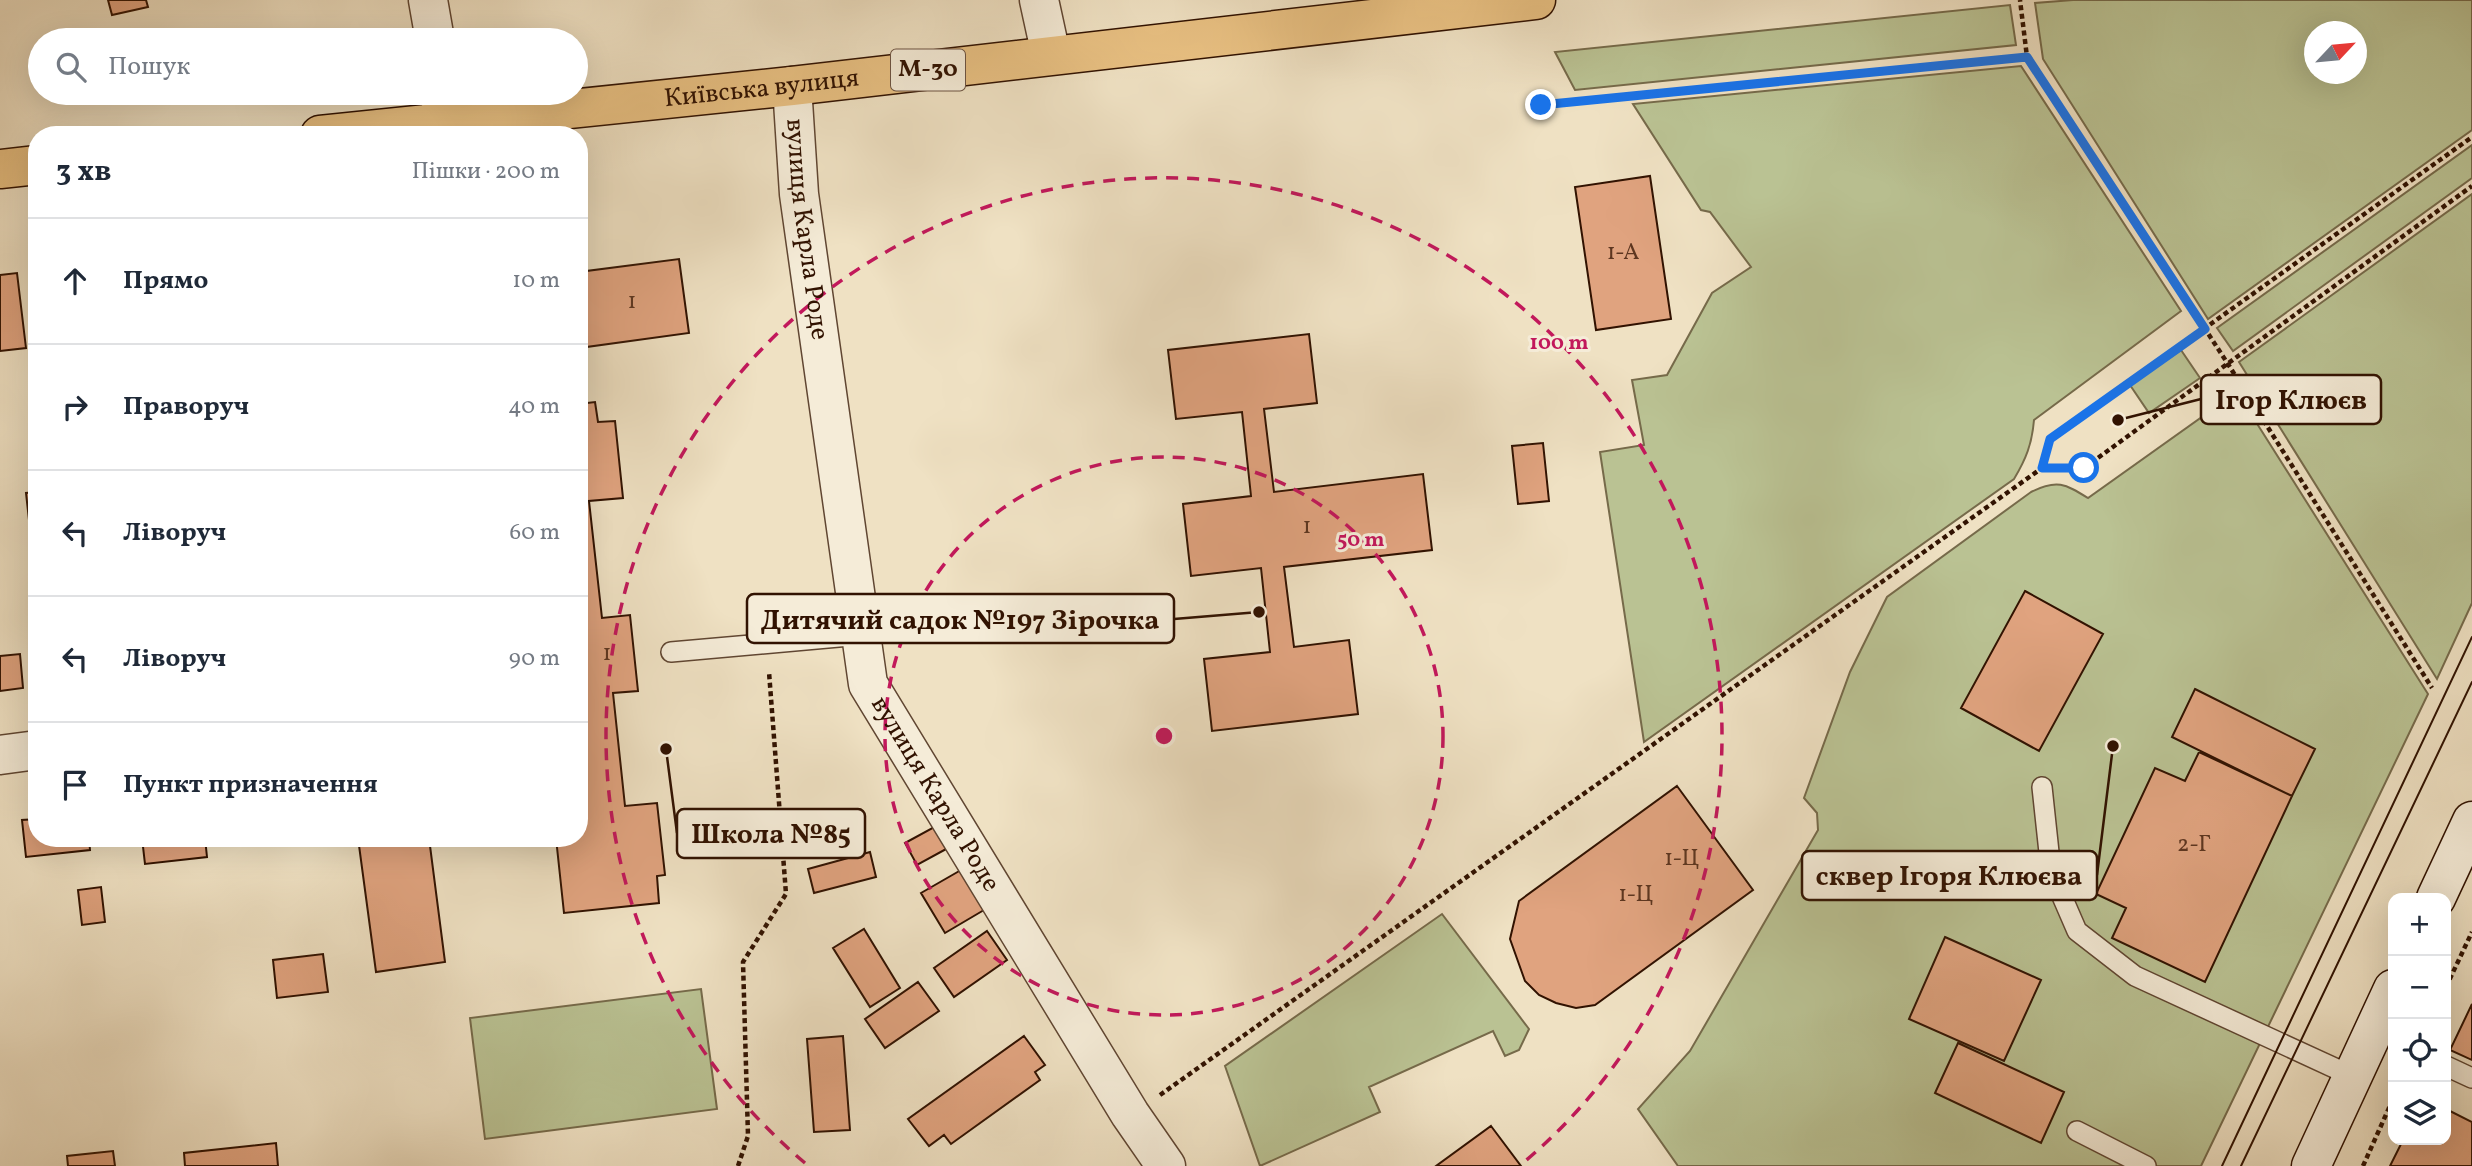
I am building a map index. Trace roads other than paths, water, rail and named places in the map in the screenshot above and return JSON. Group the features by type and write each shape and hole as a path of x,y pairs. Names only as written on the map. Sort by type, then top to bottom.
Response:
{"highway":[{"name":"Київська вулиця","path":"588,98 792,86 1536,0"},
{"name":"Київська вулиця","path":"359,126 442,107 475,105"},
{"path":"0,169 28,166"}],"street":[{"path":"429,0 433,28"},
{"path":"1039,0 1051,55"},
{"name":"вулиця Карла Роде","path":"792,86 799,194 868,684 1130,1114 1166,1166"},
{"path":"0,755 28,751"},
{"path":"2438,893 2472,821"},
{"path":"2311,1166 2352,1076 2383,1037 2388,1013"}],"lane":[{"path":"671,652 861,635"},
{"path":"2042,788 2052,870 2077,931 2135,976 2352,1076"},
{"path":"2451,1068 2472,1078"},
{"path":"2077,1131 2146,1166"}],"tram line":[{"path":"2222,1166 2472,637"},
{"path":"2241,1166 2472,682"}],"place":[{"name":"Ігор Клюєв","path":"2118,420"},
{"name":"Дитячий садок №197 Зірочка","path":"1259,612"},
{"name":"сквер Ігоря Клюєва","path":"2113,746"},
{"name":"Школа №85","path":"666,749"}]}
